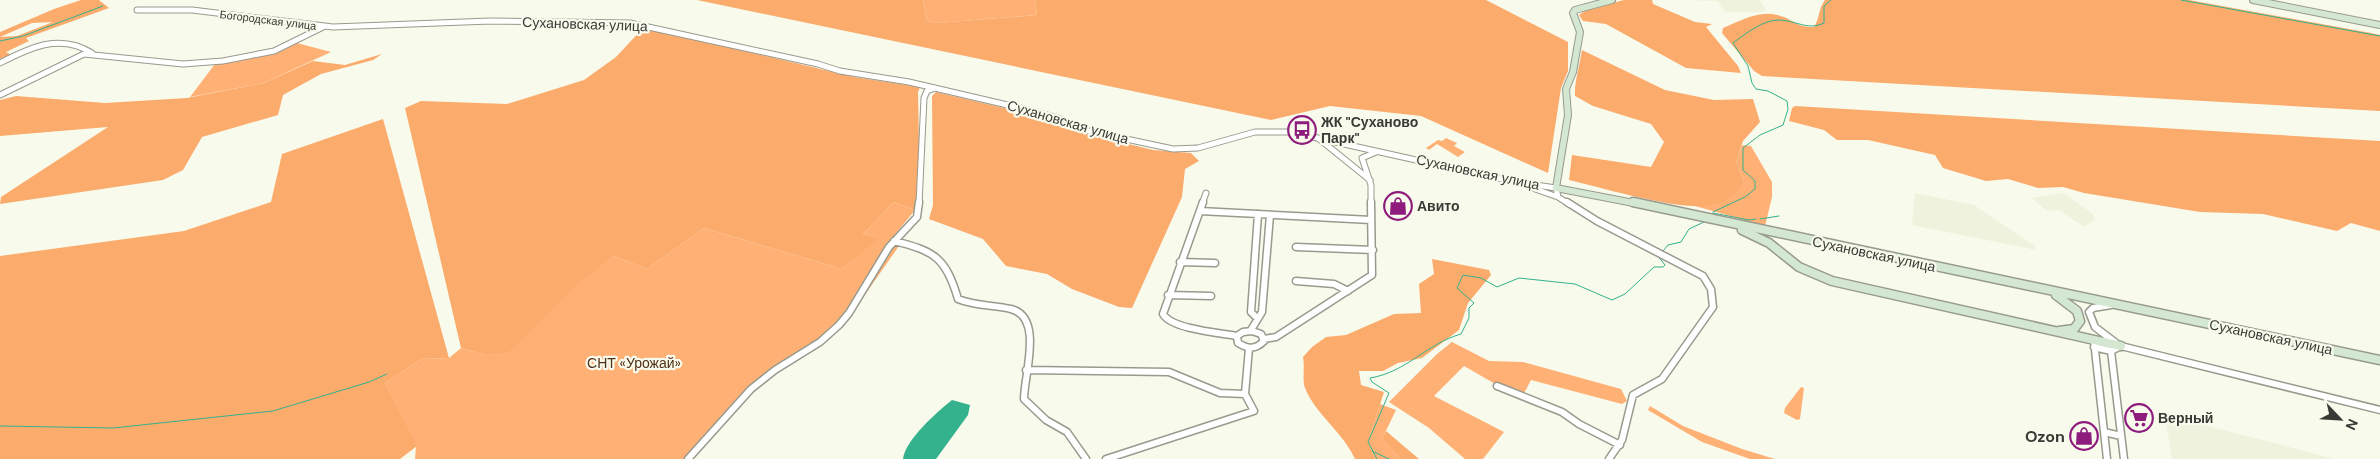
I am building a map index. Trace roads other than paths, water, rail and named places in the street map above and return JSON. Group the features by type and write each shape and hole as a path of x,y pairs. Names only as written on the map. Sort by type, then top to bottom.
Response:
{"street":[{"path":"1558,197 1556,188 1568,115 1566,88 1573,72 1580,32 1573,13 1575,10 1612,0"},
{"path":"2253,0 2380,25"},
{"name":"Богородская улица","path":"137,10 192,10 323,27 359,27 399,23"},
{"name":"Сухановская улица","path":"399,23 536,21 642,24 818,64 840,71 935,88 1048,115 1084,130 1185,151 1248,134 1272,131 1317,137 1515,182 1556,188 1710,219 2380,360"},
{"path":"0,64 27,50 52,42 66,43 92,54 178,63 224,61 274,51 323,27"},
{"path":"0,95 73,58 92,54"},
{"path":"688,459 751,389 775,370 820,342 839,325 849,313 894,241 918,215 924,98 927,91 935,88"},
{"path":"1317,137 1370,180"},
{"path":"1332,149 1331,146 1337,142"},
{"path":"1264,339 1276,337 1372,275 1373,250 1370,180 1362,158 1354,145"},
{"path":"1362,158 1368,154 1380,152"},
{"path":"1515,182 1558,197 1596,221 1703,276 1711,290 1713,307 1662,379 1633,395 1620,445 1609,459"},
{"path":"1206,193 1168,295 1163,314 1165,318 1188,328 1237,336 1243,331 1251,330 1261,334 1264,339"},
{"path":"1200,211 1371,220"},
{"path":"1257,318 1251,312 1258,214"},
{"path":"1251,330 1262,312 1270,215"},
{"path":"1710,219 1758,237 1799,267 1832,281 2054,332 2111,351"},
{"path":"1781,253 1775,243 1778,239 1798,238"},
{"path":"894,241 930,250 938,256 945,263 958,299 966,303 1016,310 1025,317 1030,324 1031,337 1024,399 1046,420 1068,432 1086,459"},
{"path":"1296,247 1373,250"},
{"path":"1180,262 1215,263"},
{"path":"1296,281 1334,284 1348,291"},
{"path":"2046,290 2070,304 2080,316 2078,326 2074,329 2054,332"},
{"path":"1168,295 1211,296"},
{"path":"2116,305 2093,308 2089,312 2090,319 2101,334 2121,346"},
{"path":"1237,336 1238,343 1249,348 1262,345 1264,339"},
{"path":"2094,344 2121,346 2380,410"},
{"path":"2094,344 2107,459"},
{"path":"2111,351 2121,346"},
{"path":"1106,459 1254,411 1246,394 1249,348"},
{"path":"2111,351 2124,459"},
{"path":"1026,370 1169,372 1220,392 1246,394"},
{"path":"1497,386 1562,412 1579,424 1620,445"},
{"path":"2104,432 2121,436"}],"waterway":[{"path":"1713,212 1745,197 1755,189 1755,181 1743,170 1743,148 1760,135 1783,125 1788,109 1787,101 1768,91 1756,89 1752,83 1748,66 1733,43 1766,22 1784,20 1807,26 1824,23 1824,6 1831,0"},
{"path":"2181,0 2380,36"},
{"path":"0,41 23,36 103,6"},
{"path":"1713,213 1749,220 1756,219"},
{"path":"1760,219 1779,216"},
{"path":"1663,251 1668,245 1681,242 1689,229 1704,222"},
{"path":"1373,451 1368,442 1389,393 1372,382 1370,378 1395,370 1437,344 1461,334 1469,318 1469,308 1474,303 1457,288 1463,275 1481,278 1497,287 1519,278 1575,284 1612,300 1625,294 1654,267 1663,267 1665,265 1658,256"},
{"path":"0,426 113,428 273,411 369,382 387,374"},
{"path":"1373,451 1389,459"},
{"path":"1373,451 1377,459"}],"place":[{"name":"ЖК \"Суханово Парк\"","path":"1302,130"},
{"name":"Авито","path":"1398,206"},
{"name":"Верный","path":"2139,418"},
{"name":"Ozon","path":"2084,436"}],"park label":[{"name":"СНТ «Урожай»","path":"634,363"}]}
